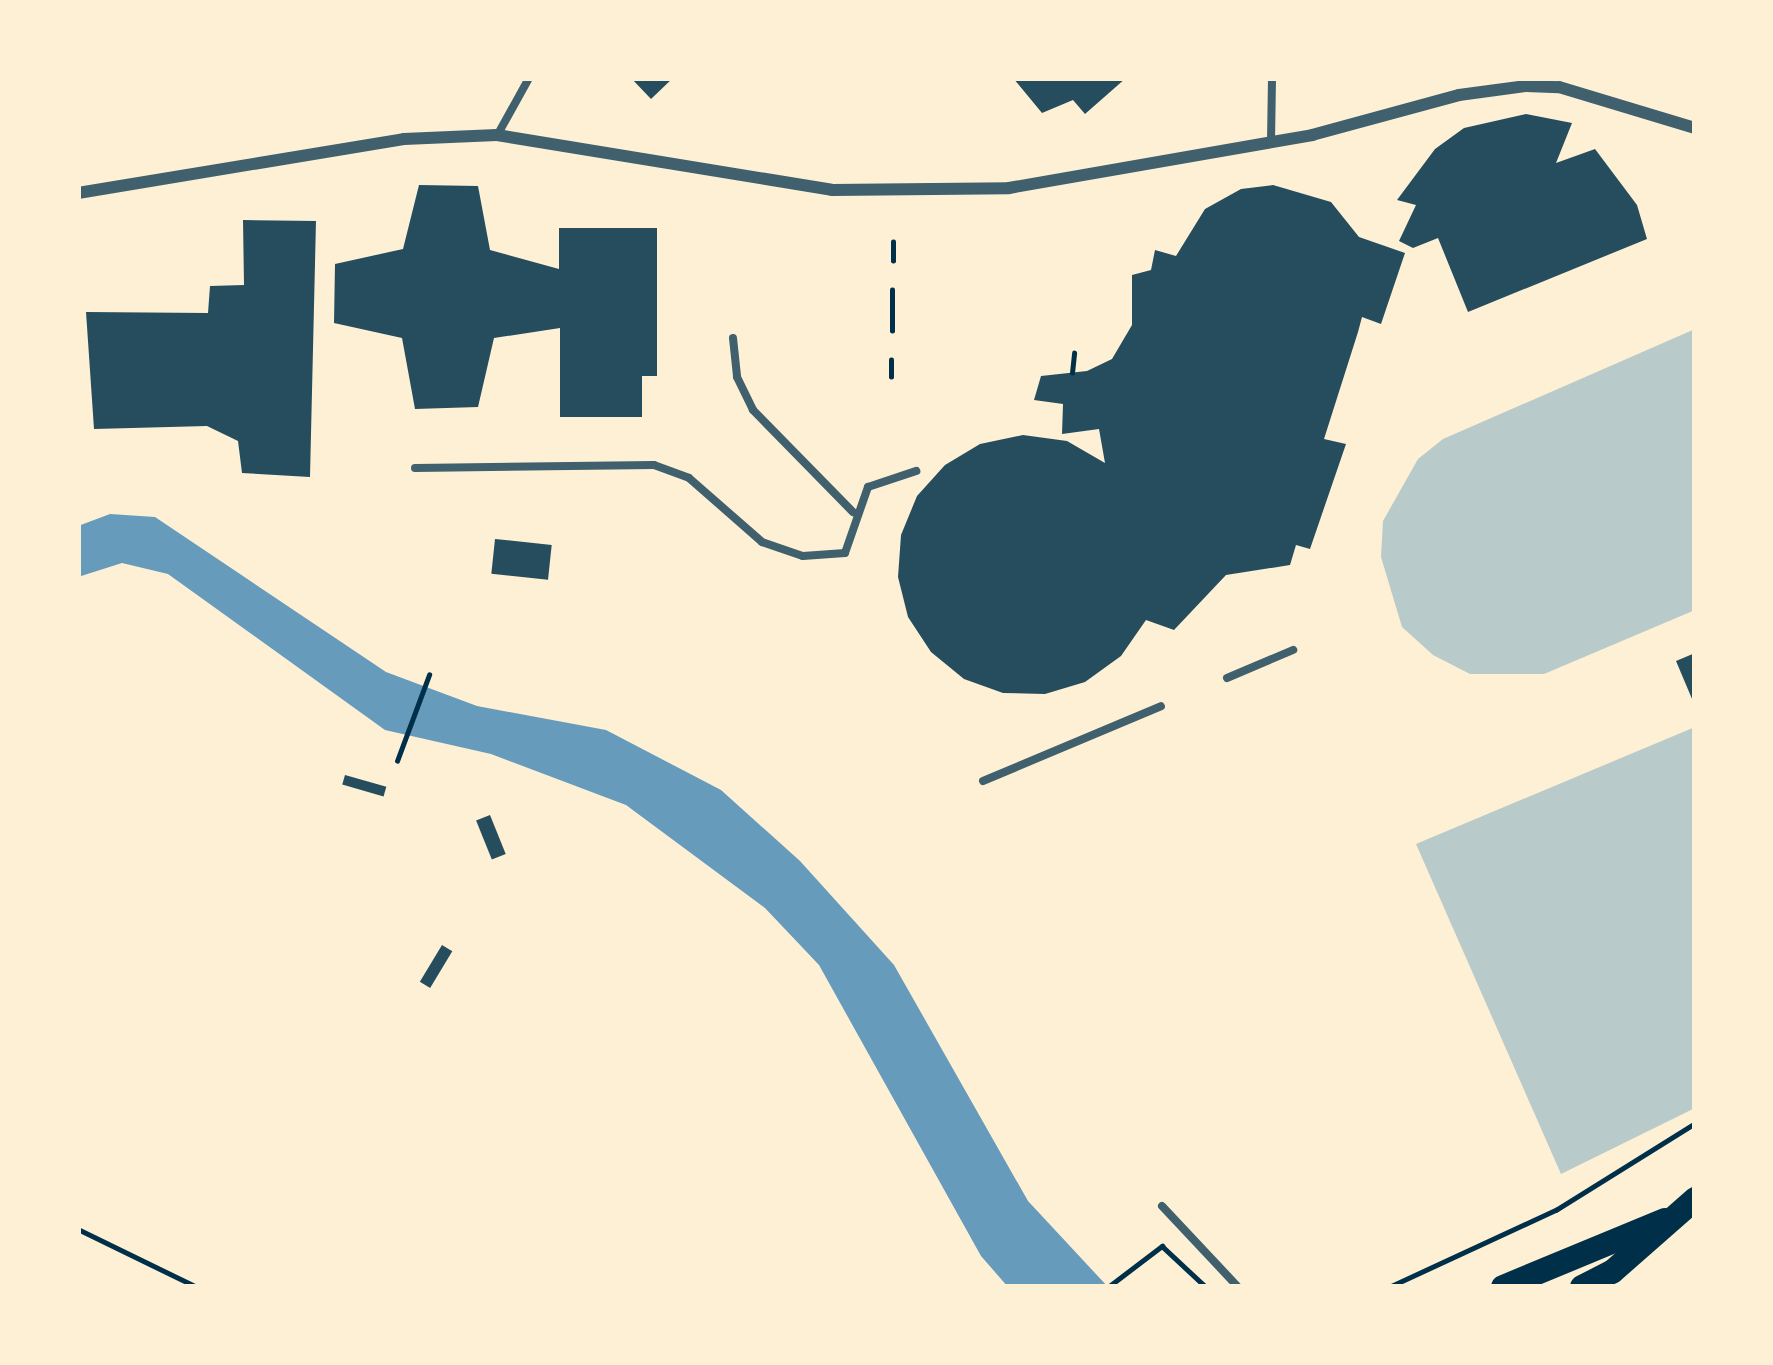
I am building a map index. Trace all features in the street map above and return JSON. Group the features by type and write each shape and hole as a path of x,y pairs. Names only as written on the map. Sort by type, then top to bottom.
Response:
{"main road":[{"path":"1582,1287 1612,1272 1665,1220 1695,1199"},
{"path":"1503,1287 1665,1220"}],"street":[{"path":"78,193 404,139 497,135 832,190 1009,188 1271,143 1459,95 1526,86 1559,87 1695,128"}],"lane":[{"path":"497,135 529,78"},
{"path":"1271,143 1272,78"},
{"path":"733,338 737,376 753,410 853,512"},
{"path":"416,469 654,465 689,478 762,542 803,556 845,553 853,512 868,488 916,471"},
{"path":"1228,678 1293,650"},
{"path":"982,781 1161,706"},
{"path":"1162,1206 1238,1287"}],"path":[{"path":"892,261 893,242"},
{"path":"892,290 892,331"},
{"path":"1072,373 1074,353"},
{"path":"891,360 891,377"},
{"path":"397,761 429,675"},
{"path":"1389,1287 1556,1210 1695,1123"},
{"path":"78,1229 197,1287"},
{"path":"1108,1287 1142,1256 1162,1246 1206,1287"}],"shaded area":[{"path":"1695,329 1695,610 1544,674 1470,674 1433,655 1402,627 1381,557 1383,521 1418,459 1443,439"},
{"path":"1695,727 1695,1108 1561,1174 1416,844"}],"water":[{"path":"110,514 155,517 386,672 477,706 606,730 721,790 800,861 894,965 1028,1201 1108,1287 1008,1287 981,1256 819,965 765,908 626,805 491,754 385,730 168,574 122,563 78,577 78,526"}],"building":[{"path":"631,78 673,78 651,99"},
{"path":"1013,78 1126,78 1085,114 1073,100 1042,113"},
{"path":"1526,114 1572,123 1556,163 1595,149 1637,205 1647,239 1468,312 1438,238 1413,248 1399,241 1416,205 1397,200 1435,149 1464,128"},
{"path":"419,185 478,186 490,250 559,269 559,228 657,228 657,376 642,376 642,417 560,417 560,328 494,338 478,407 415,409 402,338 334,323 335,264 403,249"},
{"path":"1273,185 1331,202 1359,237 1405,253 1381,324 1362,317 1324,439 1346,444 1310,549 1296,545 1290,565 1226,575 1174,630 1146,620 1121,656 1085,682 1045,694 1003,693 964,679 931,652 908,617 898,577 901,535 917,496 945,465 980,444 1023,435 1067,441 1105,463 1099,429 1062,434 1063,404 1034,400 1041,376 1087,371 1112,359 1132,325 1132,275 1151,270 1155,250 1176,256 1205,209 1241,189"},
{"path":"243,220 316,221 310,477 242,473 238,441 207,426 94,429 86,312 208,313 210,286 244,285"},
{"path":"495,539 552,545 548,580 491,574"},
{"path":"1695,653 1695,706 1676,661"},
{"path":"345,775 386,787 384,796 342,785"},
{"path":"490,815 506,854 492,860 476,821"},
{"path":"442,945 452,951 430,988 420,982"}]}
